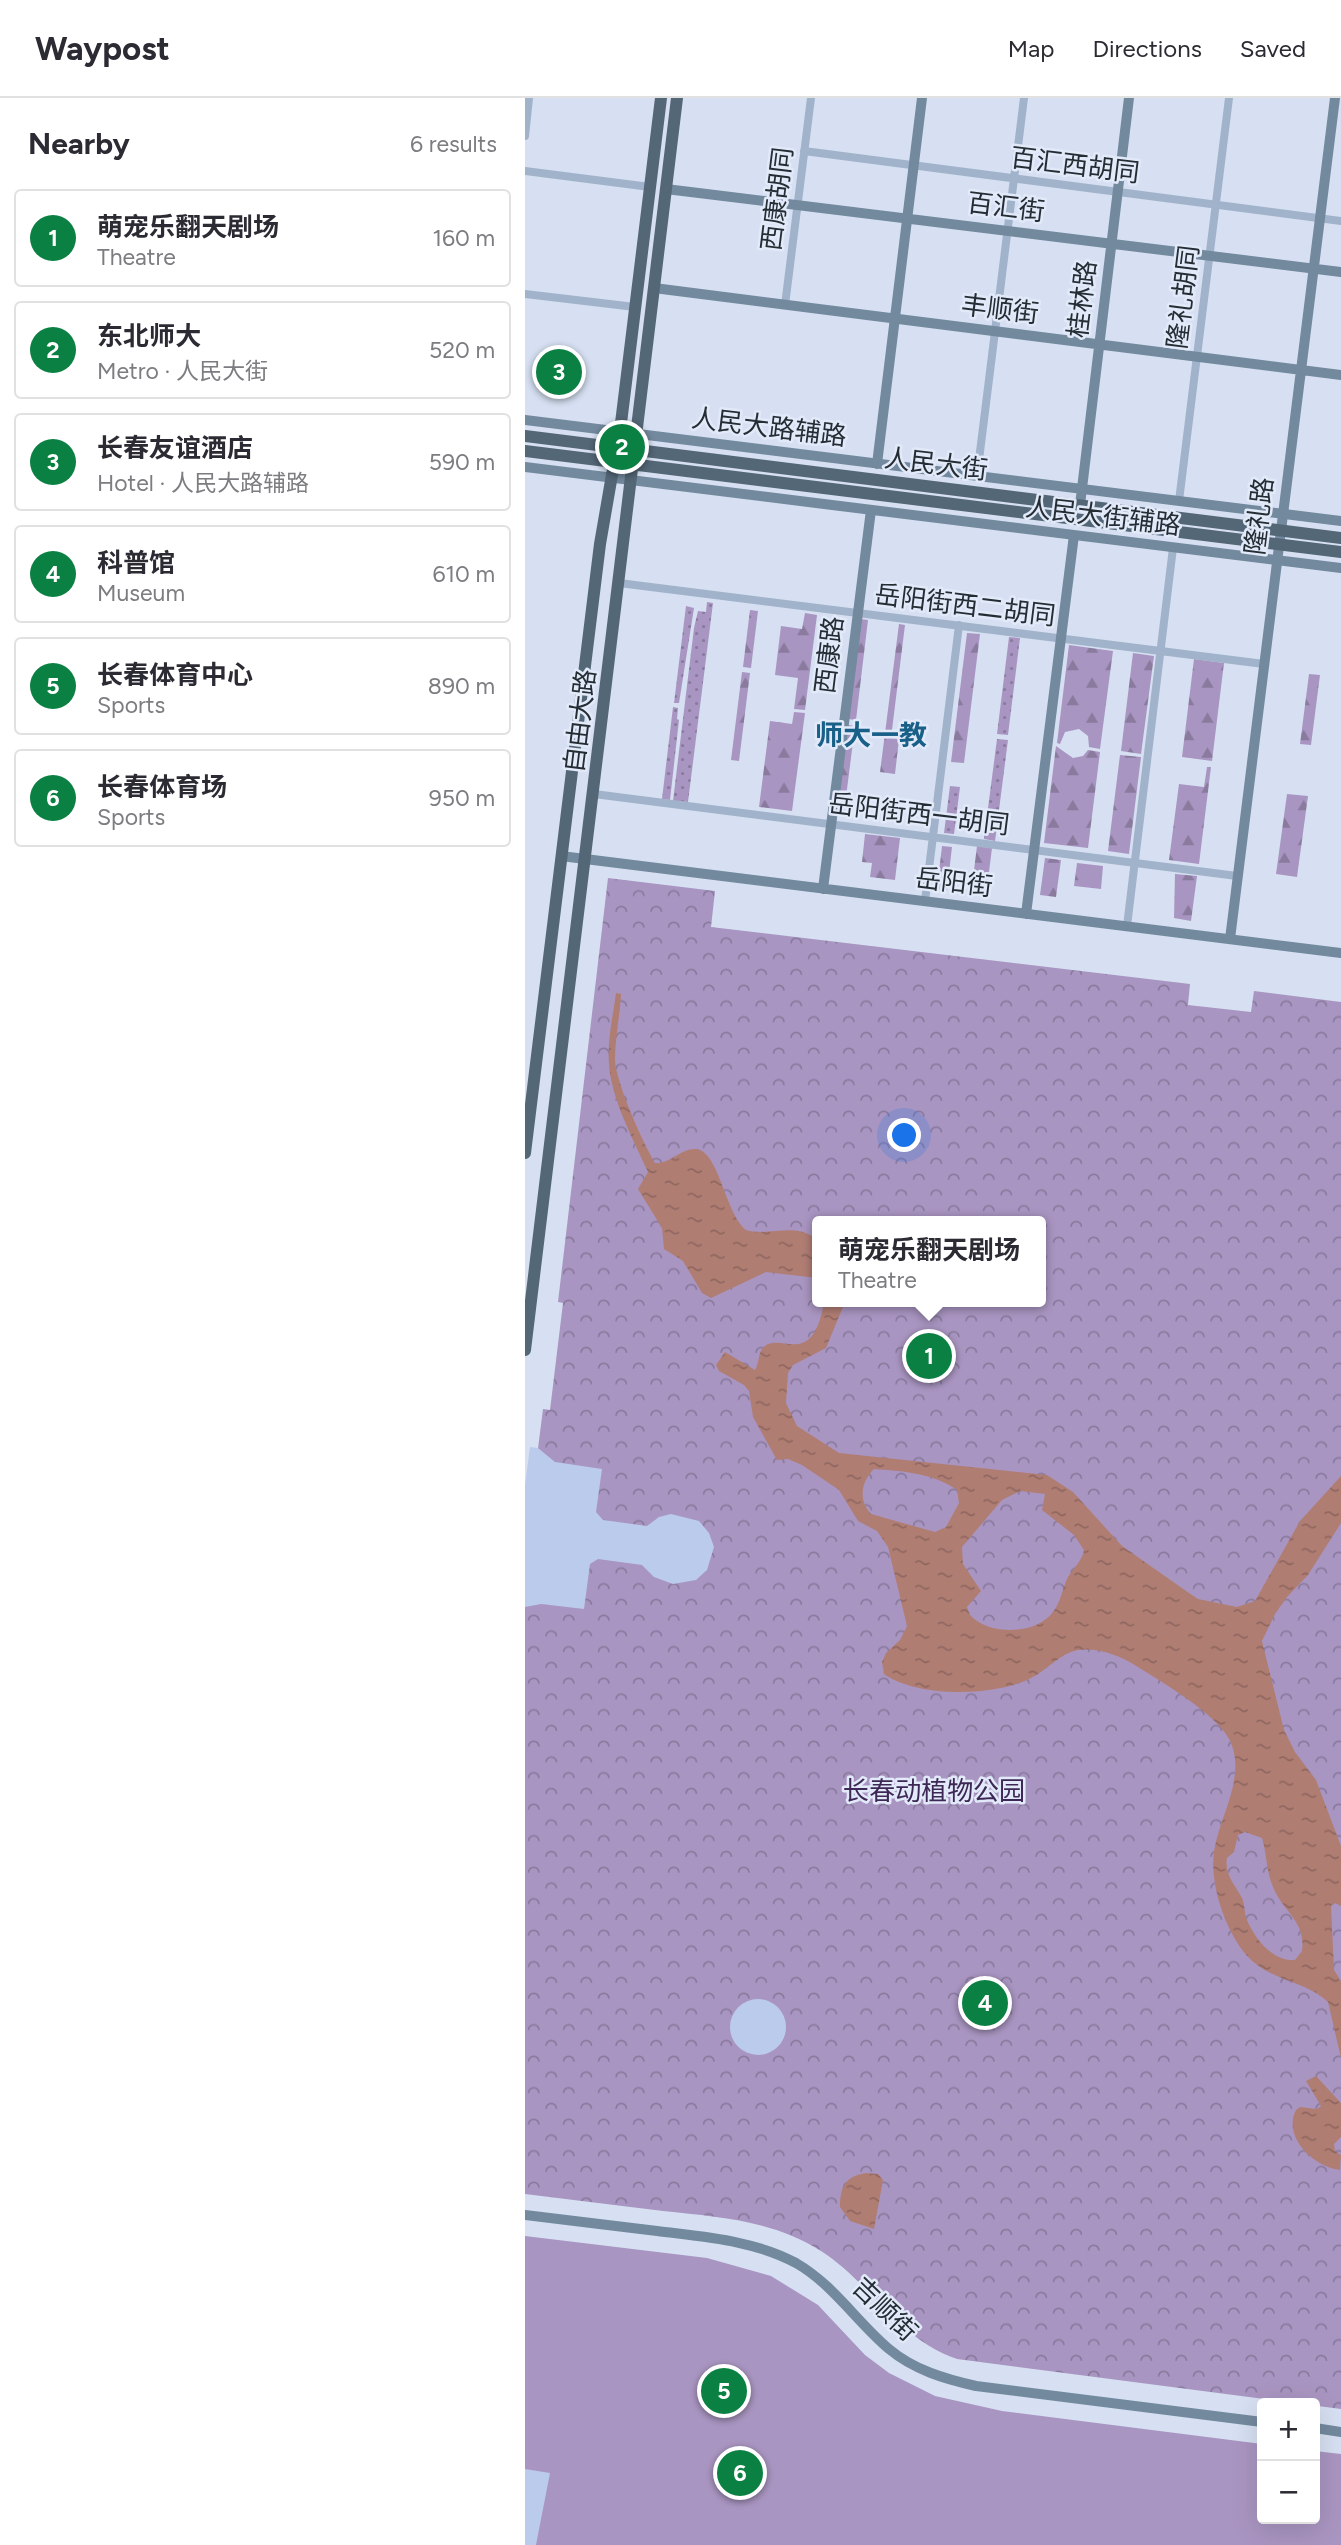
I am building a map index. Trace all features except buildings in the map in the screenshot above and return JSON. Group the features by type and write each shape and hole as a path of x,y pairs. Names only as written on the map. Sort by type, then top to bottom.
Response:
{"main road":[{"name":"自由大路","path":"525,1153 561,856 661,98"},
{"name":"自由大路","path":"525,1350 587,859 677,98"},
{"name":"人民大街","path":"525,436 1341,538"},
{"name":"人民大街","path":"525,451 1341,552"}],"street":[{"path":"525,136 529,98"},
{"name":"西康胡同","path":"785,305 811,98"},
{"path":"877,464 922,98"},
{"path":"977,476 1024,98"},
{"name":"桂林路","path":"1080,505 1129,98"},
{"name":"隆礼胡同","path":"1179,501 1229,98"},
{"name":"隆礼路","path":"1230,939 1335,98"},
{"name":"百汇西胡同","path":"804,151 1341,220"},
{"path":"525,171 650,187"},
{"name":"百汇街","path":"666,189 1341,272"},
{"name":"丰顺街","path":"654,288 1341,374"},
{"path":"525,294 635,307"},
{"name":"人民大路辅路","path":"525,420 1341,522"},
{"name":"人民大街辅路","path":"525,467 1341,568"},
{"name":"西康路","path":"823,889 871,510"},
{"path":"1026,914 1074,535"},
{"path":"1127,926 1173,548"},
{"name":"岳阳街西二胡同","path":"619,583 1264,664"},
{"path":"925,901 959,625"},
{"name":"岳阳街西一胡同","path":"594,794 1237,876"},
{"name":"岳阳街","path":"561,856 1341,953"},
{"name":"吉顺街","path":"525,2215 741,2242 768,2251 793,2262 823,2282 888,2348 905,2361 951,2381 1257,2421"},
{"path":"1320,2429 1341,2432"}],"green space":[{"path":"707,602 713,603 688,802 673,801 694,628 698,611 706,612"},
{"path":"686,606 694,608 679,703 674,703"},
{"path":"750,610 758,611 751,668 743,667"},
{"path":"805,613 817,615 805,710 794,709 798,678 775,675 781,626 802,629"},
{"path":"861,619 868,620 856,720 848,719"},
{"path":"899,624 905,625 891,738 899,739 895,774 880,772"},
{"path":"967,633 980,634 964,763 951,762"},
{"path":"1009,637 1020,638 1008,735 997,734"},
{"path":"1069,645 1113,651 1100,749 1089,747 1088,736 1079,729 1065,732 1060,744 1057,743"},
{"path":"1133,653 1154,656 1141,754 1121,751"},
{"path":"1194,659 1224,663 1212,761 1182,757"},
{"path":"742,672 750,673 739,761 731,760"},
{"path":"1309,674 1320,675 1311,745 1300,744"},
{"path":"673,707 678,708 679,720 670,800 662,799"},
{"path":"794,712 805,713 792,811 759,807 770,721 792,724"},
{"path":"848,725 855,726 844,813 837,812"},
{"path":"997,739 1008,740 995,841 984,839"},
{"path":"1056,746 1073,758 1083,756 1088,750 1100,752 1088,848 1044,843"},
{"path":"1120,755 1141,757 1129,854 1108,851"},
{"path":"1207,767 1211,767 1199,864 1169,860 1179,784 1204,787"},
{"path":"950,786 960,787 954,834 944,833"},
{"path":"1287,794 1308,796 1297,877 1276,874"},
{"path":"865,834 900,838 895,880 870,877 872,863 862,862"},
{"path":"942,846 952,847 947,890 937,889"},
{"path":"977,846 992,848 986,896 971,894"},
{"path":"1045,858 1061,860 1056,897 1040,895"},
{"path":"1077,863 1103,866 1101,889 1074,886"},
{"path":"1175,874 1197,876 1191,921 1174,918"},
{"name":"长春动植物公园","path":"608,878 715,891 711,927 1190,984 1188,1005 1251,1012 1254,991 1341,1002 1341,2409 1320,2406 1320,2398 1257,2398 957,2359 918,2339 839,2264 821,2251 784,2233 725,2218 525,2194 525,1551 543,1409 550,1410 563,1303 558,1302"},
{"path":"525,2236 707,2258 771,2276 818,2305 865,2355 889,2373 935,2396 1002,2411 1257,2443 1257,2524 1320,2524 1320,2452 1341,2454 1341,2545 525,2545"}],"shaded area":[{"path":"530,1447 538,1448 555,1462 602,1469 596,1512 603,1520 647,1526 659,1517 671,1514 699,1521 709,1533 714,1547 707,1570 696,1580 673,1584 654,1577 642,1565 598,1559 590,1564 584,1609 541,1604 525,1607 525,1485"},
{"path":"758,1999 769,2001 778,2007 784,2016 784,2038 778,2047 769,2053 758,2055 747,2053 738,2047 732,2038 730,2027 732,2016 738,2007 747,2001"},
{"path":"525,2469 550,2473 536,2545 525,2545"}],"water":[{"path":"616,993 621,994 615,1052 617,1070 631,1113 655,1163 666,1161 691,1149 704,1152 711,1160 739,1222 746,1230 792,1230 812,1236 812,1277 766,1272 711,1298 702,1293 683,1261 664,1249 662,1228 638,1189 648,1172 614,1091 609,1064"},
{"path":"823,1307 843,1307 826,1348 793,1365 788,1373 786,1403 797,1426 839,1453 1047,1475 1073,1492 1122,1546 1198,1599 1237,1607 1255,1601 1300,1521 1341,1476 1341,1523 1308,1575 1275,1614 1262,1641 1284,1730 1295,1752 1316,1780 1341,1846 1341,1906 1335,1903 1331,1906 1334,1970 1341,1981 1341,2058 1328,2002 1318,1994 1263,1969 1243,1951 1229,1928 1219,1901 1213,1859 1234,1779 1234,1752 1222,1729 1201,1709 1131,1663 1109,1653 1094,1650 1072,1652 1018,1684 979,1691 936,1691 898,1682 884,1674 882,1662 886,1653 900,1640 907,1626 888,1547 877,1531 858,1521 839,1490 802,1465 788,1459 777,1460 753,1417 749,1391 744,1385 719,1371 716,1365 725,1352 755,1370 762,1349 769,1344 803,1343 819,1324","holes":["874,1469 928,1476 957,1490 959,1503 946,1527 935,1532 871,1514 867,1509 863,1497 864,1485","1020,1491 1045,1494 1042,1510 1074,1535 1084,1550 1080,1561 1068,1577 1058,1604 1045,1620 1024,1629 989,1627 970,1615 967,1607 981,1591 963,1564 962,1547 1002,1500","1245,1832 1262,1838 1273,1887 1301,1932 1302,1951 1295,1960 1287,1960 1272,1953 1255,1935 1247,1920 1242,1898 1227,1869 1227,1858 1234,1852 1238,1835"]},
{"path":"1316,2076 1341,2103 1341,2137 1334,2144 1335,2151 1341,2155 1340,2170 1330,2168 1311,2157 1297,2140 1293,2130 1296,2110 1300,2107 1317,2109 1321,2106 1306,2081"},
{"path":"866,2173 878,2174 883,2180 874,2229 850,2221 840,2207 845,2183"}],"place":[{"name":"长春友谊酒店","path":"559,372"},
{"name":"东北师大","path":"622,447"},
{"name":"萌宠乐翻天剧场","path":"929,1356"},
{"name":"科普馆","path":"985,2003"},
{"name":"长春体育中心","path":"724,2391"},
{"name":"长春体育场","path":"740,2473"}],"district":[{"name":"师大一教","path":"871,735"}]}
